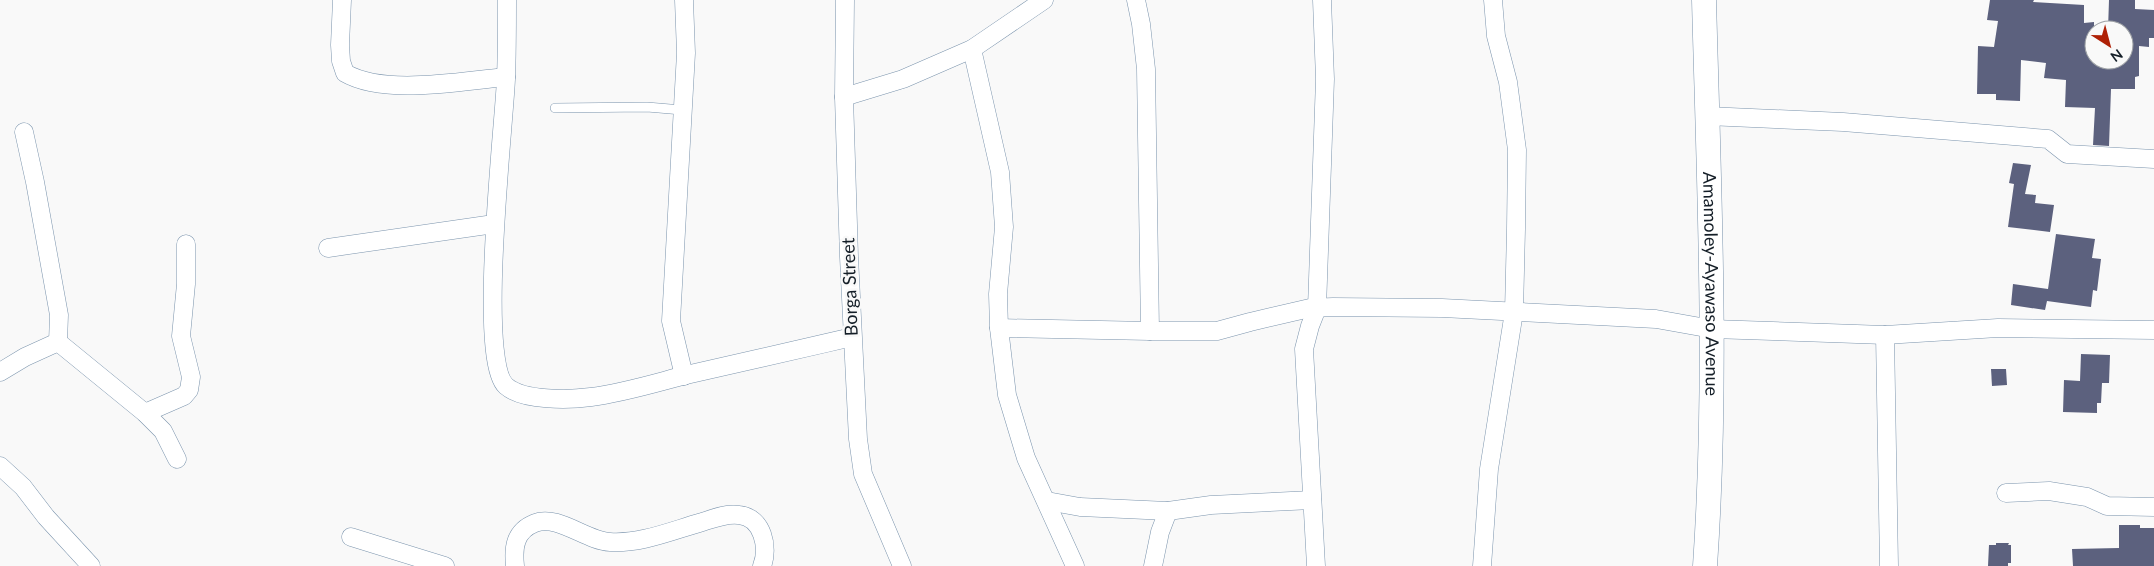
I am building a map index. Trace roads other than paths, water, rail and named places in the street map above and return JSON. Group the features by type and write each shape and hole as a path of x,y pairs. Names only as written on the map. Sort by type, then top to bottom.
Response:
{"street":[{"path":"342,0 342,61 345,73 356,79 384,85 506,77"},
{"path":"507,0 506,77 494,224 493,348 498,371 506,385 519,392 547,398 590,397 638,388 852,337"},
{"path":"684,0 686,53 671,321 684,376"},
{"name":"Borga Street","path":"845,0 844,97 852,337 858,439 863,474 902,566"},
{"path":"844,97 903,79 972,49 1044,0"},
{"path":"1136,0 1141,24 1146,69 1150,331"},
{"path":"1316,566 1304,349 1317,308 1325,80 1322,0"},
{"path":"1482,566 1489,469 1514,312 1517,150 1508,82 1496,36 1493,0"},
{"name":"Amamoley-Ayawaso Avenue","path":"1704,0 1712,329 1708,529 1705,566"},
{"path":"972,49 1000,172 1004,228 998,294 999,328 1007,395 1026,458 1075,566"},
{"path":"1707,116 1843,122 2048,139 2067,154 2154,159"},
{"path":"24,132 59,315 58,342"},
{"path":"328,248 494,224"},
{"path":"145,413 184,396 189,390 191,377 181,336 186,284 186,244"},
{"path":"999,328 1217,332 1250,322 1317,308 1432,308 1656,319 1712,329 1885,335 1998,328 2154,330"},
{"path":"1885,335 1889,566"},
{"path":"0,372 25,357 58,342"},
{"path":"58,342 145,413 163,432 177,459"},
{"path":"0,466 17,481 91,566"},
{"path":"2006,493 2049,491 2087,497 2107,506 2154,507"},
{"path":"1047,501 1080,507 1168,511 1211,505 1312,500"},
{"path":"1153,566 1160,532 1168,511"},
{"path":"515,566 514,545 520,533 534,523 547,519 609,542 641,539 723,516 741,514 755,523 764,538 765,558 762,566"},
{"path":"351,537 445,566"}],"lane":[{"path":"555,108 647,107 682,110"}]}
